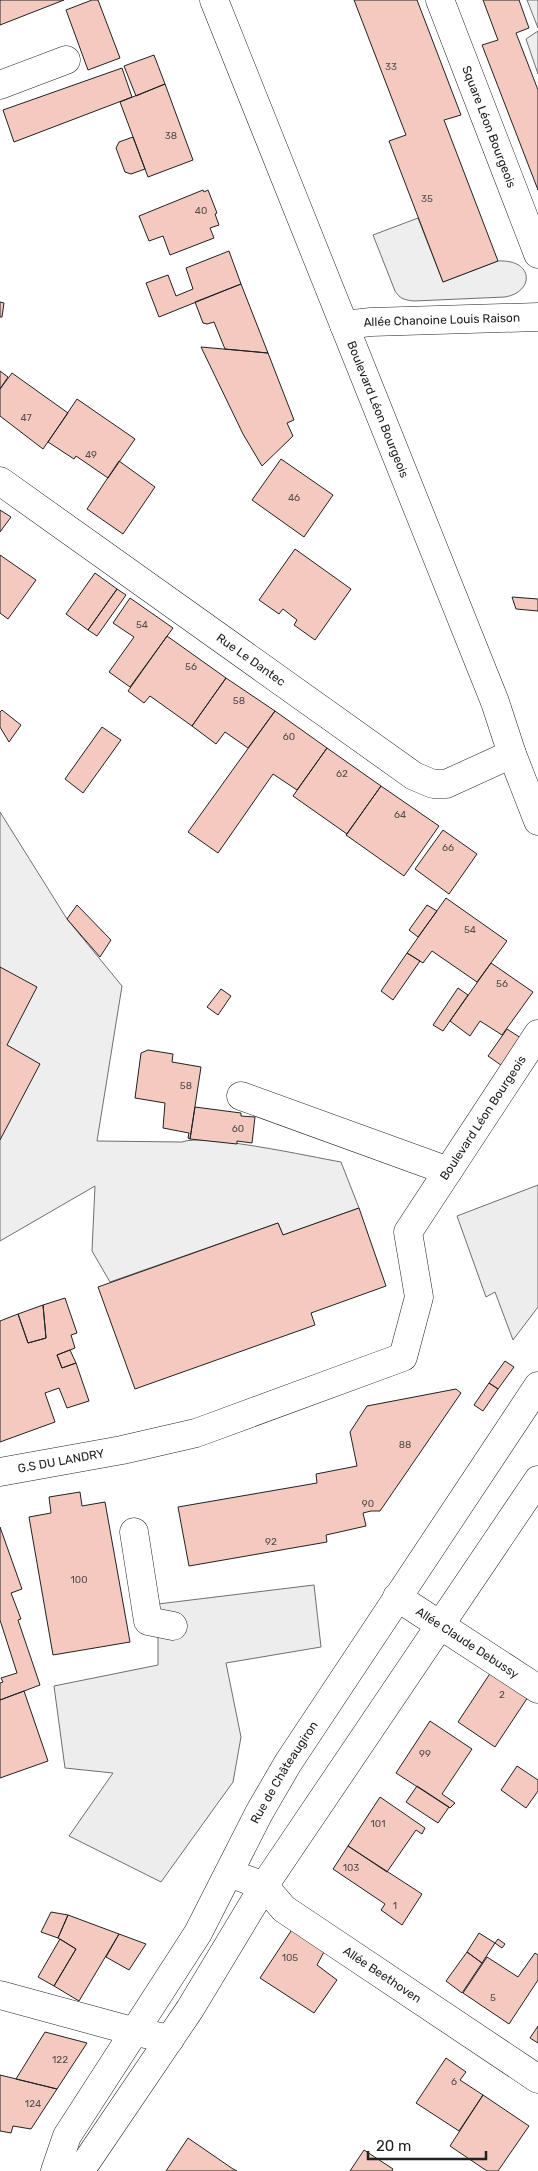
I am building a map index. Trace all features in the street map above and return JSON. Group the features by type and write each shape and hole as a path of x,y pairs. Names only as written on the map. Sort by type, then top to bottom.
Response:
{"main road":[{"name":"Boulevard Léon Bourgeois","path":"214,0 495,702 512,754 538,822"},
{"name":"Square Léon Bourgeois","path":"440,0 538,254"},
{"path":"0,85 66,60"},
{"name":"Allée Chanoine Louis Raison","path":"344,325 371,322 538,317"},
{"name":"Rue Le Dantec","path":"0,481 414,776 433,784 446,784 512,754"},
{"name":"Boulevard Léon Bourgeois","path":"122,1450 196,1433 403,1357 419,1297 408,1232 538,1034"},
{"path":"241,1096 448,1171"},
{"name":"Rue de Châteaugiron","path":"55,2171 68,2136 198,1933 258,1813 288,1763 538,1386"},
{"name":"G.S DU LANDRY","path":"0,1472 122,1450"},
{"path":"76,2171 87,2161 170,2039 264,1886 442,1625 538,1480"},
{"path":"134,1532 148,1621 173,1626"},
{"name":"Allée Claude Debussy","path":"397,1597 538,1688"},
{"name":"Allée Beethoven","path":"228,1873 264,1886 284,1909 538,2079"},
{"path":"0,1995 136,2032 170,2039"}],"shaded area":[{"path":"527,0 538,0 538,28"},
{"path":"538,31 538,74 526,39"},
{"path":"418,218 443,282 498,261 510,262 524,270 526,276 522,289 515,294 505,297 405,300 395,291 373,235"},
{"path":"0,812 67,919 122,986 97,1141 212,1141 259,1147 341,1162 359,1208 283,1235 278,1223 110,1282 92,1251 95,1186 0,1241"},
{"path":"538,1185 538,1307 513,1340 495,1292 486,1297 457,1216"},
{"path":"314,1585 321,1647 226,1663 241,1737 233,1782 161,1882 69,1836 113,1773 65,1768 54,1686 158,1665 158,1604"}],"building":[{"path":"0,0 64,0 0,25"},
{"path":"92,0 98,0 120,58 88,70 66,10"},
{"path":"354,0 417,0 461,115 444,120 498,261 443,282 389,141 406,135"},
{"path":"483,0 519,0 529,28 516,33 538,90 538,190 482,45 498,40"},
{"path":"154,55 165,84 136,96 124,66"},
{"path":"122,68 132,97 14,142 3,110"},
{"path":"165,84 193,160 148,177 120,102"},
{"path":"133,137 145,169 131,174 125,172 116,148 119,142"},
{"path":"203,190 204,192 208,190 217,213 215,214 219,225 210,228 214,238 170,255 163,236 149,241 139,216"},
{"path":"229,251 241,284 159,317 146,283 168,275 176,296 193,289 186,268"},
{"path":"241,284 268,353 225,349 214,322 203,323 195,302"},
{"path":"0,302 4,303 2,317 0,317"},
{"path":"201,347 268,353 294,420 287,423 293,436 262,466 243,434"},
{"path":"0,371 8,377 0,389"},
{"path":"12,373 68,413 43,449 0,416 0,389"},
{"path":"77,399 135,439 108,478 76,456 74,459 48,442"},
{"path":"281,459 333,495 304,537 252,500"},
{"path":"119,461 155,487 123,534 87,509"},
{"path":"0,510 11,517 0,532"},
{"path":"295,549 351,589 315,640 294,625 297,620 283,609 279,614 259,600"},
{"path":"0,555 36,580 8,619 0,613"},
{"path":"95,573 117,589 88,630 66,614"},
{"path":"117,589 126,595 97,636 88,630"},
{"path":"512,597 538,599 538,611 516,609"},
{"path":"130,598 173,628 130,687 109,672 134,637 113,623"},
{"path":"167,636 226,678 192,726 150,696 144,703 128,691"},
{"path":"226,678 275,711 248,748 225,732 216,744 192,726"},
{"path":"2,710 21,725 9,742 0,727 0,712"},
{"path":"275,711 327,748 297,790 273,774 218,853 188,832"},
{"path":"102,727 121,740 83,793 65,779"},
{"path":"327,748 381,786 347,834 293,796"},
{"path":"381,786 439,826 404,876 346,835"},
{"path":"443,830 477,854 449,894 415,869"},
{"path":"446,898 507,941 477,982 432,951 423,963 407,953"},
{"path":"77,905 111,940 100,957 67,919"},
{"path":"427,905 437,911 418,937 409,930"},
{"path":"407,953 420,961 393,1000 381,991"},
{"path":"491,963 533,992 502,1035 480,1021 470,1036 450,1021"},
{"path":"0,967 37,987 7,1045 40,1064 0,1140"},
{"path":"458,988 468,995 443,1031 433,1025"},
{"path":"221,989 231,996 218,1015 207,1007"},
{"path":"507,1029 524,1040 505,1068 488,1056"},
{"path":"148,1050 173,1054 172,1062 201,1067 190,1139 188,1138 189,1133 163,1128 165,1103 135,1098 141,1053"},
{"path":"195,1107 241,1113 241,1116 255,1117 252,1143 237,1141 237,1144 190,1139"},
{"path":"359,1208 386,1286 311,1313 315,1325 135,1389 98,1287 278,1223 283,1235"},
{"path":"65,1298 77,1333 71,1335 75,1348 57,1355 62,1368 76,1363 89,1401 67,1408 59,1388 45,1393 55,1422 0,1442 0,1321 18,1314 28,1343 46,1338 43,1305"},
{"path":"43,1305 46,1338 28,1343 18,1314"},
{"path":"70,1350 76,1363 62,1368 57,1355"},
{"path":"505,1361 514,1367 498,1389 489,1383"},
{"path":"489,1383 498,1389 483,1411 474,1405"},
{"path":"456,1389 461,1393 380,1511 363,1513 366,1526 326,1535 327,1542 189,1566 178,1507 317,1483 316,1474 357,1466 350,1432 367,1406"},
{"path":"80,1492 82,1506 105,1502 130,1642 53,1655 29,1517 51,1513 49,1497"},
{"path":"0,1527 22,1589 11,1593 21,1619 18,1620 40,1685 0,1700 0,1683 3,1682 1,1678 17,1673 0,1620"},
{"path":"491,1672 528,1697 495,1747 458,1722"},
{"path":"24,1691 48,1761 0,1778 0,1700"},
{"path":"430,1721 472,1749 442,1794 455,1803 450,1808 396,1773"},
{"path":"517,1766 538,1780 538,1791 526,1808 501,1790"},
{"path":"417,1786 449,1807 438,1823 406,1802"},
{"path":"380,1797 425,1828 422,1834 416,1830 387,1872 348,1846"},
{"path":"348,1846 422,1894 402,1925 381,1910 385,1904 333,1869"},
{"path":"51,1912 68,1915 58,1938 41,1932"},
{"path":"68,1915 119,1934 79,2001 54,1986 76,1949 58,1938"},
{"path":"293,1928 325,1950 317,1965 337,1980 314,2013 260,1978"},
{"path":"479,1933 495,1943 482,1963 467,1952"},
{"path":"119,1934 146,1944 129,1970 106,1957"},
{"path":"60,1939 76,1949 54,1986 38,1977"},
{"path":"498,1939 505,1944 502,1948 495,1943"},
{"path":"467,1952 482,1963 462,1993 446,1981"},
{"path":"535,1953 538,1955 538,1980 509,2024 463,1993 487,1957 518,1977"},
{"path":"538,2026 538,2043 530,2038"},
{"path":"45,2032 87,2043 57,2089 16,2079"},
{"path":"446,2058 466,2072 460,2080 483,2095 459,2131 416,2103"},
{"path":"0,2075 57,2089 31,2129 13,2126 11,2133 0,2131"},
{"path":"483,2095 529,2126 498,2171 487,2171 450,2146"},
{"path":"188,2138 233,2169 237,2171 166,2171"},
{"path":"364,2150 393,2169 392,2171 350,2171"}]}
